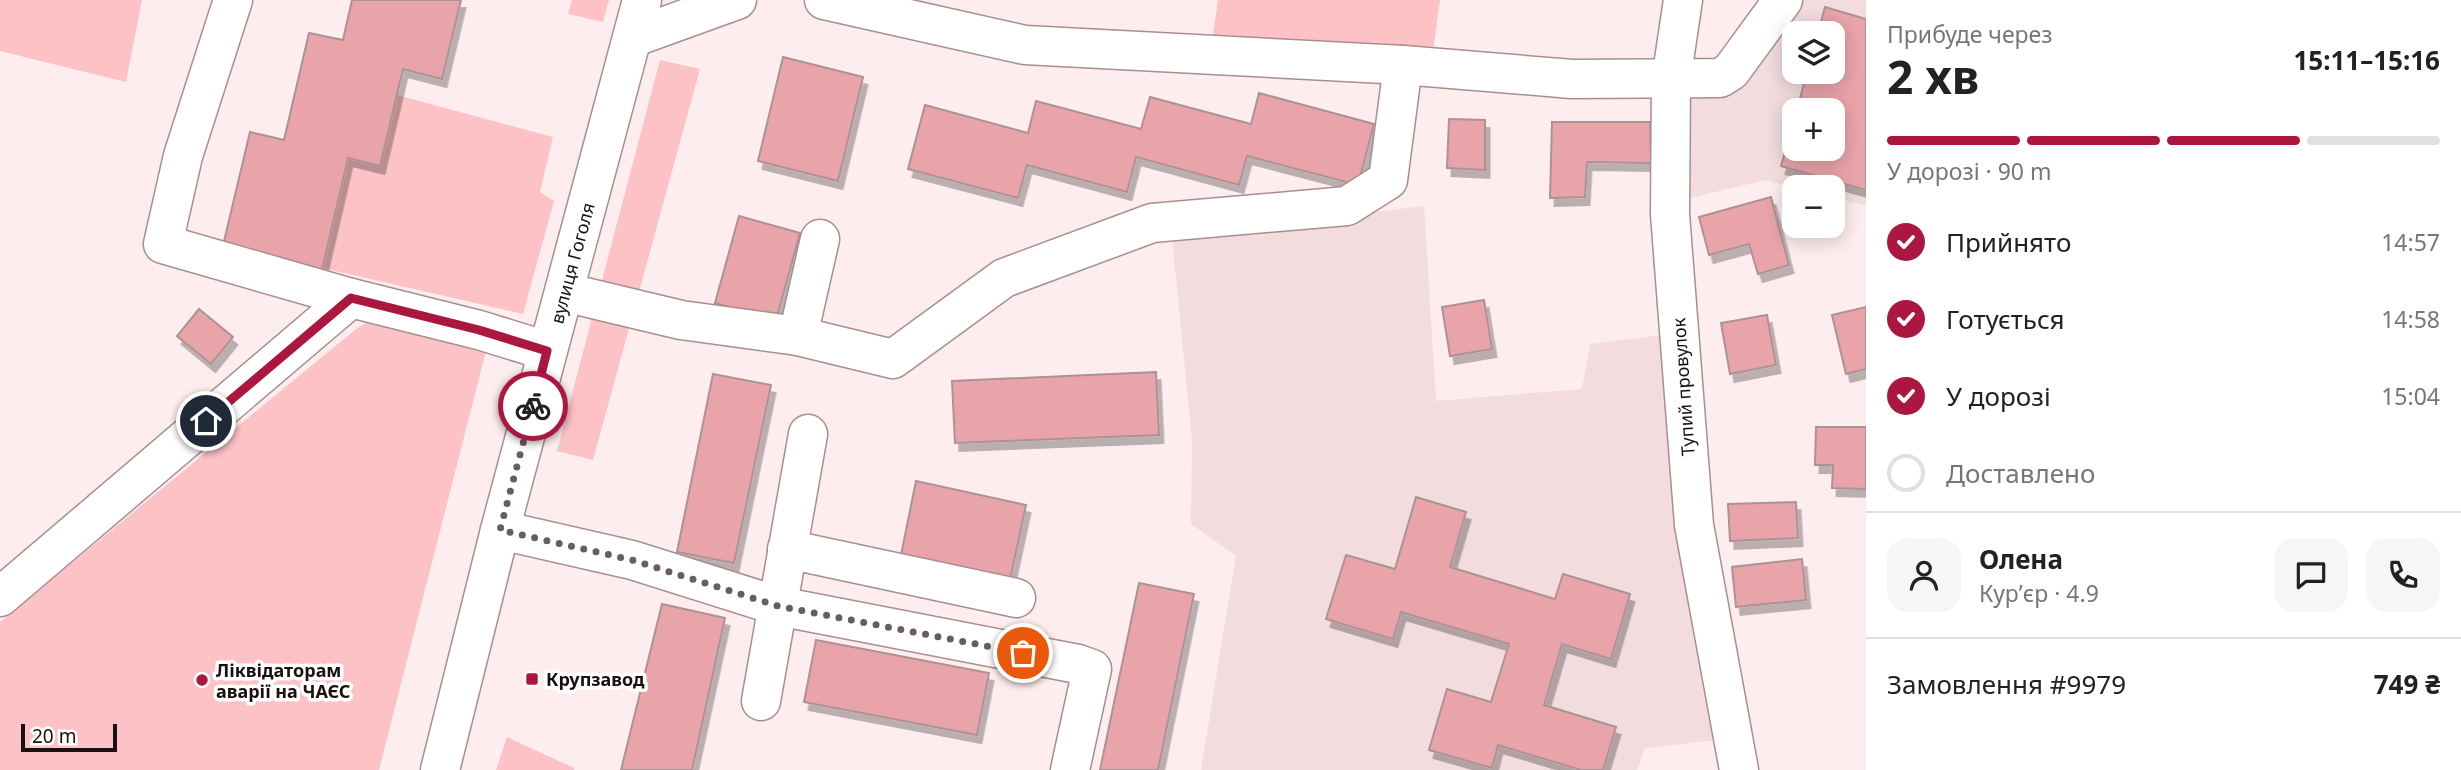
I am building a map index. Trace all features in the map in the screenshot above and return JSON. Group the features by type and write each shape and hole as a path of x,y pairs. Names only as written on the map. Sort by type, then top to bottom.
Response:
{"street":[{"path":"233,0 183,156 163,244 547,351"},
{"name":"вулиця Гоголя","path":"440,770 500,530 642,0"},
{"path":"824,0 1026,45 1403,65 1572,79 1671,80 1720,78 1731,71 1783,0"},
{"name":"Тупий провулок","path":"1683,0 1671,80 1670,214 1694,525 1739,770"},
{"path":"632,38 745,1"},
{"path":"564,292 681,320 798,336 893,359 1004,278 1153,223 1347,206 1388,180 1403,65"},
{"path":"798,336 820,239"},
{"path":"0,597 351,298"},
{"path":"761,701 807,434"},
{"path":"500,530 632,560 778,606 1078,664 1092,669 1070,770"},
{"path":"787,549 1016,598"}],"shaded area":[{"path":"0,0 142,0 126,82 0,51"},
{"path":"572,0 609,0 603,22 568,14"},
{"path":"1218,0 1440,0 1433,51 1212,41"},
{"path":"1767,0 1866,0 1866,206 1845,200 1845,175 1782,175 1782,185 1766,180 1681,200 1686,73 1720,62"},
{"path":"660,60 700,69 593,460 557,451"},
{"path":"397,95 553,137 540,192 554,201 523,314 322,268 348,158 380,165"},
{"path":"1424,206 1436,401 1582,389 1590,344 1670,334 1717,740 1645,748 1637,770 1201,770 1236,556 1191,524 1192,441 1172,237"},
{"path":"381,313 487,347 379,770 0,770 0,622 356,329"},
{"path":"507,737 574,768 574,770 496,770"}],"building":[{"path":"352,0 461,0 442,79 403,69 380,166 348,158 320,278 221,254 250,132 284,140 309,33 343,40"},
{"path":"1825,7 1866,19 1866,190 1845,184 1845,175 1813,175 1781,166 1782,161 1845,161 1845,98 1800,98 1804,84 1845,84 1845,21 1821,21"},
{"path":"783,57 863,77 838,181 758,161"},
{"path":"1259,93 1374,124 1358,185 1247,156 1239,185 1136,157 1127,192 1027,165 1018,198 908,169 925,105 1028,133 1036,101 1141,129 1150,97 1251,124"},
{"path":"1449,119 1485,120 1485,170 1447,168"},
{"path":"1552,122 1650,122 1651,163 1587,162 1585,197 1550,198"},
{"path":"1771,197 1789,265 1758,274 1749,244 1709,255 1699,217"},
{"path":"739,216 800,233 776,320 715,303"},
{"path":"1484,300 1492,349 1450,356 1442,307"},
{"path":"1866,307 1866,369 1846,374 1832,315"},
{"path":"199,309 233,337 211,364 177,336"},
{"path":"1767,315 1776,365 1730,374 1721,323"},
{"path":"1156,372 1159,435 955,443 952,381"},
{"path":"713,374 771,385 734,563 677,552"},
{"path":"1816,427 1866,427 1866,489 1832,488 1833,465 1815,465"},
{"path":"916,481 1026,505 1009,584 900,560"},
{"path":"1416,497 1466,512 1450,567 1555,599 1563,574 1630,594 1611,659 1562,644 1544,705 1616,727 1603,770 1581,770 1498,745 1492,768 1429,750 1447,689 1491,702 1509,644 1401,612 1393,639 1326,619 1346,555 1395,569"},
{"path":"1796,502 1798,538 1730,541 1728,504"},
{"path":"1802,559 1806,600 1736,607 1732,567"},
{"path":"1139,583 1194,594 1158,770 1100,770"},
{"path":"662,604 725,618 692,770 621,770"},
{"path":"816,640 989,673 977,735 804,702"}],"way so far":[{"path":"533,406 500,530 632,560 778,606 1023,653"}],"place":[{"name":"Крупзавод","path":"532,679"},
{"name":"Ліквідаторам аварії на ЧАЄС","path":"202,680"}],"route":[{"path":"206,421 351,298 479,330 547,351 533,406"}]}
